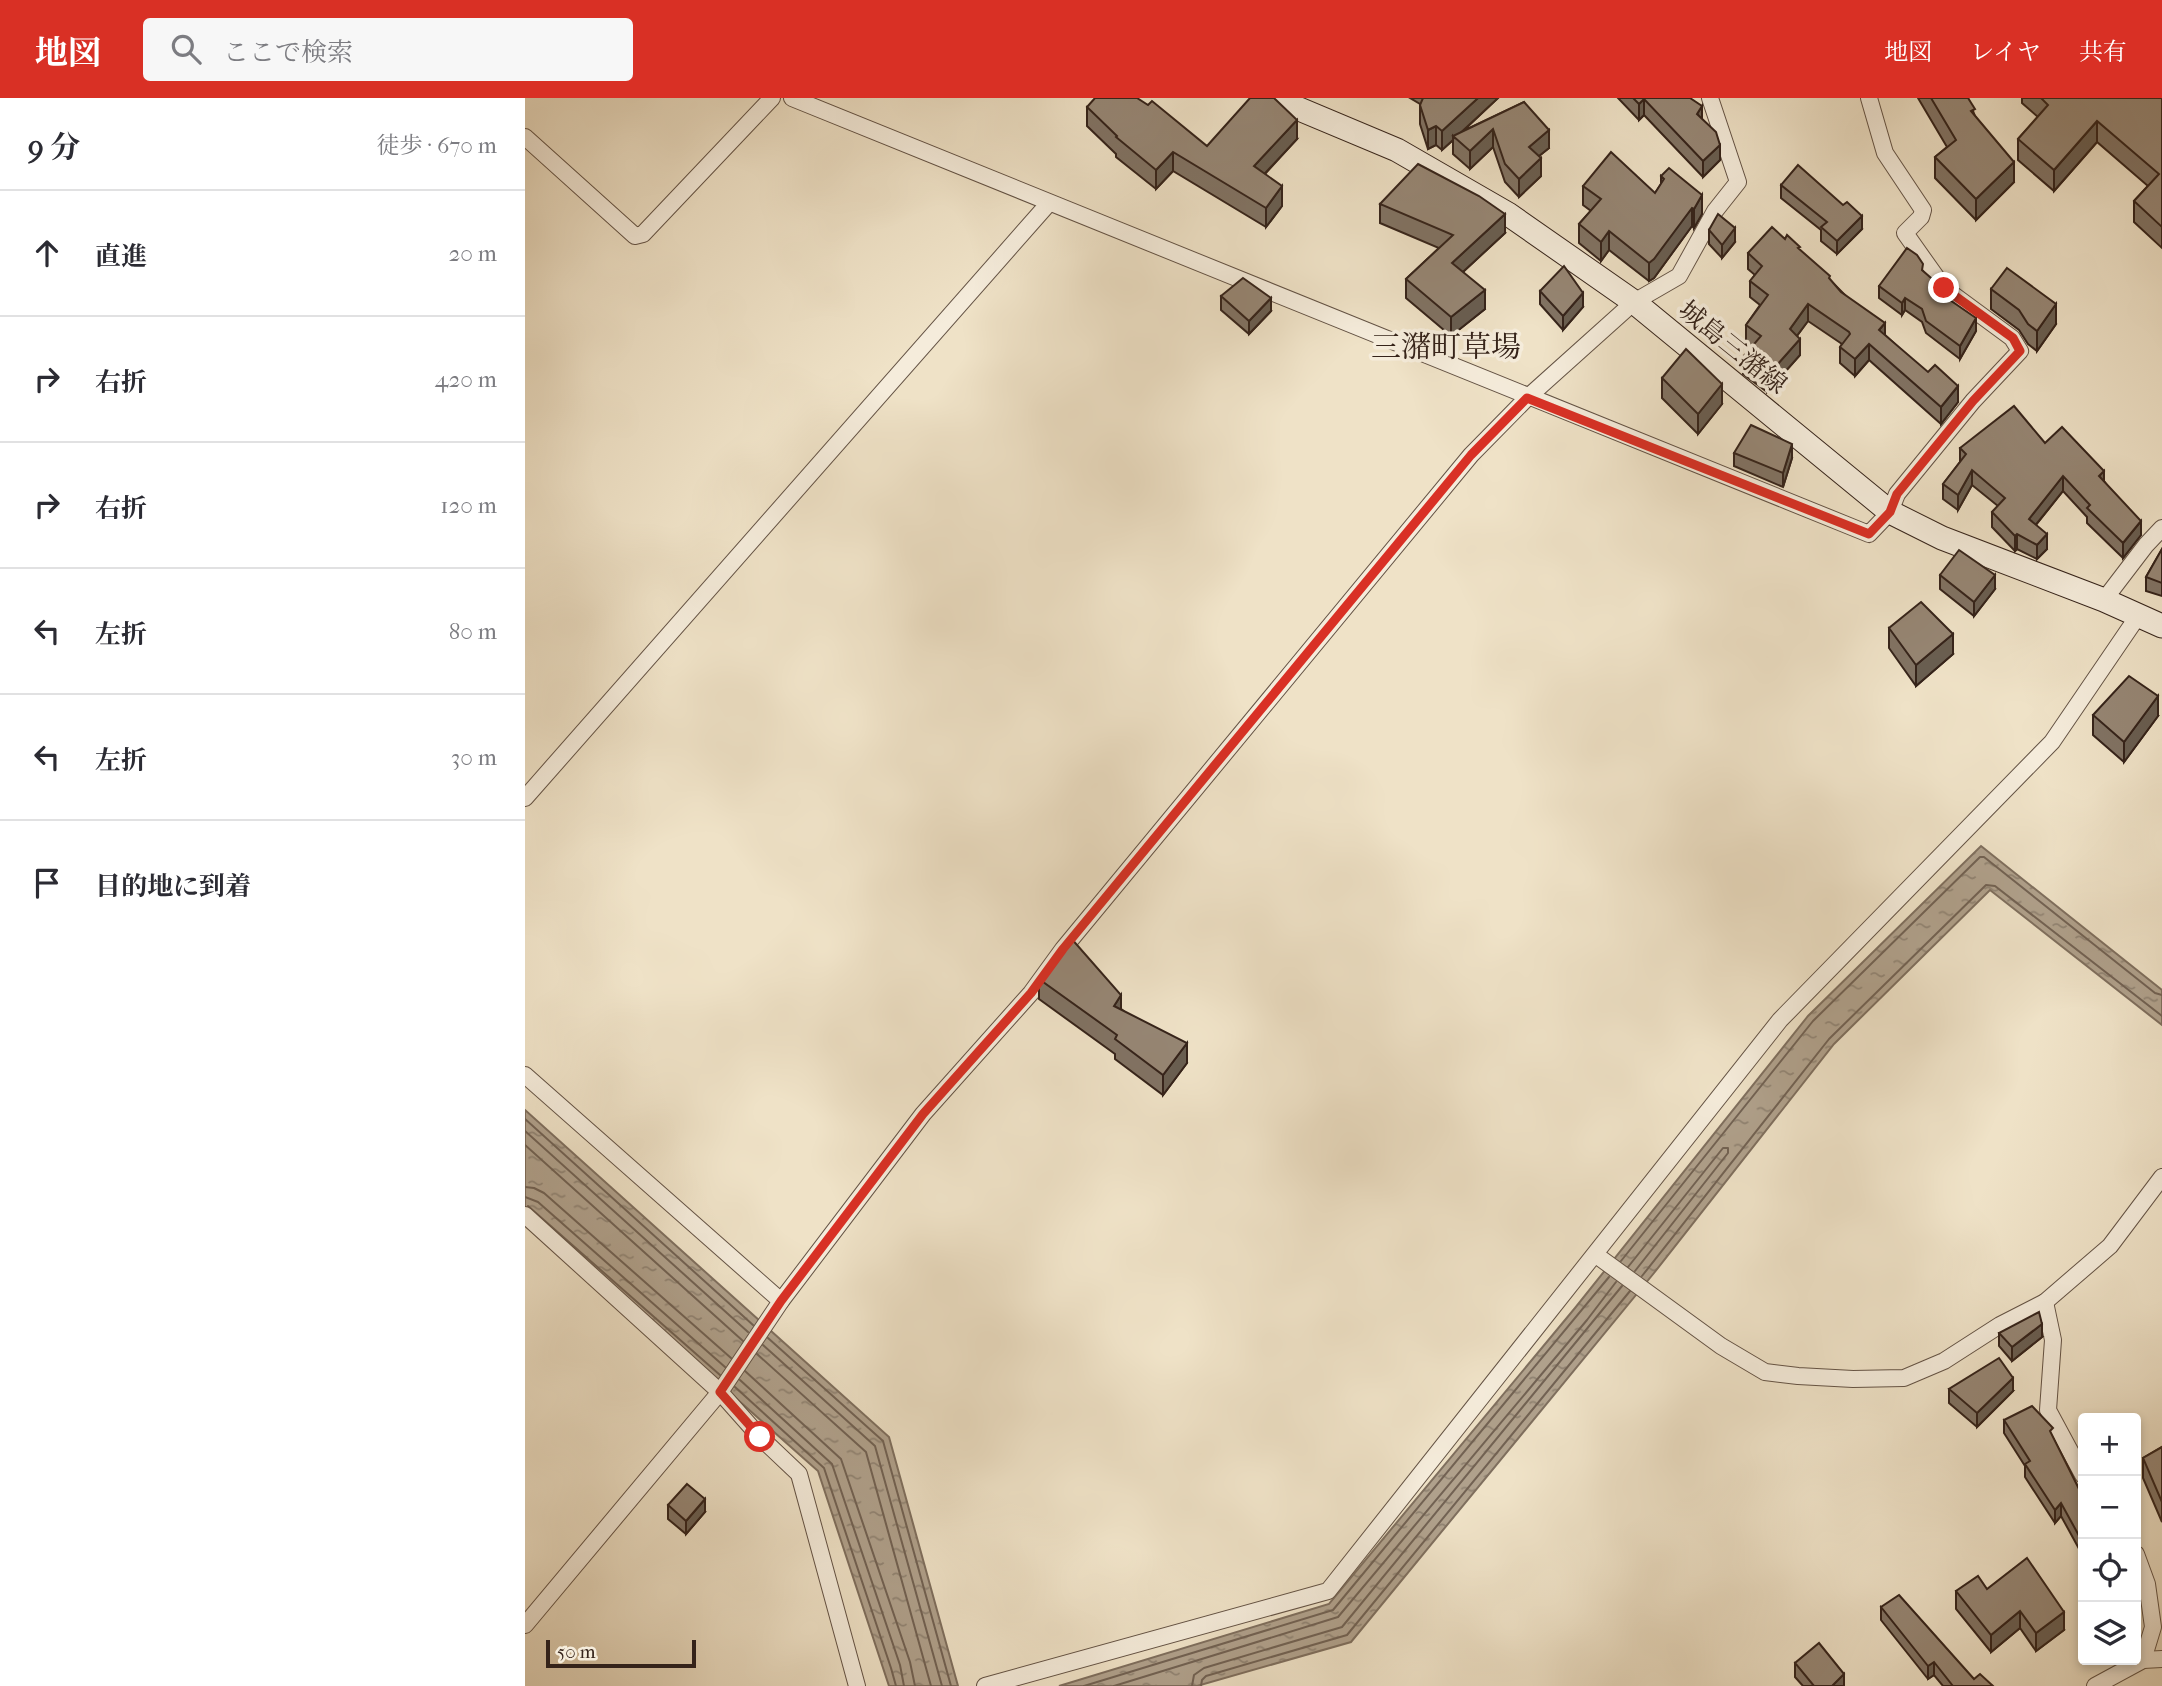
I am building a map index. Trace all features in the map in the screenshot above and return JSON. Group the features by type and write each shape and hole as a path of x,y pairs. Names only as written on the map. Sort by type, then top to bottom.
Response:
{"main road":[{"name":"城島三潴線","path":"1273,98 1397,150 1507,214 1634,302 1890,512 1942,538 2104,600 2162,626"}],"street":[{"path":"525,137 635,236 643,234 772,98"},
{"path":"792,98 1527,398 1869,534 1890,512 1897,494 1973,401 2020,351 2013,338 1944,288 1905,233 1921,216 1923,210 1885,152 1869,98"},
{"path":"525,1625 720,1392 781,1301 923,1114 1031,993 1063,949 1471,455 1527,398 1634,302 1679,276 1715,211 1738,182 1710,98"},
{"path":"525,798 1049,203"},
{"path":"2104,600 2162,528"},
{"path":"985,1686 1328,1591 1780,1020 2052,743 2138,616"},
{"path":"525,1075 781,1301"},
{"path":"1595,1255 1721,1346 1765,1372 1798,1376 1904,1378 1944,1361 2000,1325 2045,1302 2110,1246 2162,1177"},
{"path":"525,1215 720,1392 760,1437 799,1474 857,1686"},
{"path":"2045,1302 2053,1340 2048,1410 2078,1466"},
{"path":"2141,1568 2147,1584 2153,1627 2143,1660"},
{"path":"2095,1686 2143,1660 2162,1659"}],"water":[{"path":"1981,846 2162,990 2162,1025 1990,890 1834,1044 1654,1273 1351,1642 1197,1686 1059,1686 1329,1604 1575,1308 1808,1016"},
{"path":"525,1110 889,1437 958,1686 889,1686 818,1471 525,1211"}],"building":[{"path":"1095,98 1137,98 1148,105 1152,101 1207,146 1250,98 1274,98 1297,120 1254,166 1282,186 1266,208 1173,152 1156,170 1116,137 1087,107"},
{"path":"1423,98 1478,98 1442,131 1436,126 1428,130 1420,105"},
{"path":"1633,98 1690,98 1702,106 1697,114 1716,132 1720,145 1703,161 1644,99 1639,104"},
{"path":"1931,98 1968,98 1975,109 1971,111 2014,162 1976,199 1935,157 1956,140"},
{"path":"2041,98 2162,98 2162,227 2134,201 2159,174 2097,121 2054,170 2018,139 2048,105"},
{"path":"1524,102 1549,130 1529,147 1541,158 1519,179 1505,164 1493,129 1470,151 1453,136"},
{"path":"1611,152 1655,193 1664,179 1661,176 1669,168 1702,195 1694,209 1692,208 1649,263 1609,231 1601,242 1579,224 1601,199 1583,186"},
{"path":"1418,164 1479,196 1505,214 1452,263 1485,290 1451,317 1406,279 1453,235 1380,204"},
{"path":"1798,165 1843,205 1847,202 1862,216 1837,241 1821,227 1827,222 1781,185"},
{"path":"1718,214 1735,228 1722,245 1709,230"},
{"path":"1772,227 1785,239 1787,235 1800,247 1798,248 1830,276 1841,292 1885,323 1879,330 1928,372 1935,365 1958,386 1941,407 1869,344 1855,359 1840,347 1849,332 1808,304 1790,329 1800,339 1767,376 1743,357 1761,336 1746,325 1768,295 1750,281 1762,266 1748,253"},
{"path":"1907,248 1917,255 1923,264 1922,270 1938,284 1934,289 1976,318 1960,346 1926,321 1922,309 1905,298 1902,303 1879,286"},
{"path":"1564,266 1583,293 1563,316 1540,291"},
{"path":"2007,268 2056,304 2037,331 2028,324 2019,310 1991,289"},
{"path":"1243,278 1271,298 1249,321 1221,296"},
{"path":"1686,349 1722,384 1698,414 1662,378"},
{"path":"2014,406 2045,443 2062,427 2104,471 2099,476 2141,521 2123,543 2087,508 2090,505 2063,476 2029,519 2047,534 2037,545 2017,534 2015,536 1992,512 2005,498 1972,470 1958,495 1943,484 1966,454 1960,448"},
{"path":"1751,425 1792,444 1783,473 1734,453"},
{"path":"2162,549 2162,583 2146,577"},
{"path":"1959,550 1995,575 1974,602 1940,575"},
{"path":"1921,602 1953,634 1916,665 1889,628"},
{"path":"2129,676 2158,696 2124,742 2093,715"},
{"path":"1070,937 1121,995 1114,1006 1187,1043 1163,1075 1115,1039 1117,1035 1039,979"},
{"path":"2039,1312 2042,1324 2012,1347 1999,1333"},
{"path":"1999,1358 2013,1378 1977,1413 1949,1389"},
{"path":"2032,1406 2053,1428 2050,1431 2078,1487 2078,1534 2061,1503 2055,1510 2025,1464 2030,1461 2004,1420"},
{"path":"2162,1447 2162,1502 2143,1458"},
{"path":"687,1484 705,1499 686,1521 668,1505"},
{"path":"2027,1558 2064,1612 2036,1633 2020,1611 1991,1635 1956,1591 1978,1576 1987,1589"},
{"path":"1899,1595 1974,1679 1980,1674 1993,1686 1953,1686 1934,1662 1928,1666 1881,1607"},
{"path":"1819,1643 1844,1674 1832,1686 1814,1686 1795,1663"}],"district":[{"name":"三潴町草場","path":"1446,347"}],"route":[{"path":"760,1437 720,1392 781,1301 923,1114 1031,993 1063,949 1471,455 1527,398 1869,534 1890,512 1897,494 1973,401 2020,351 2013,338 1944,288"}]}
